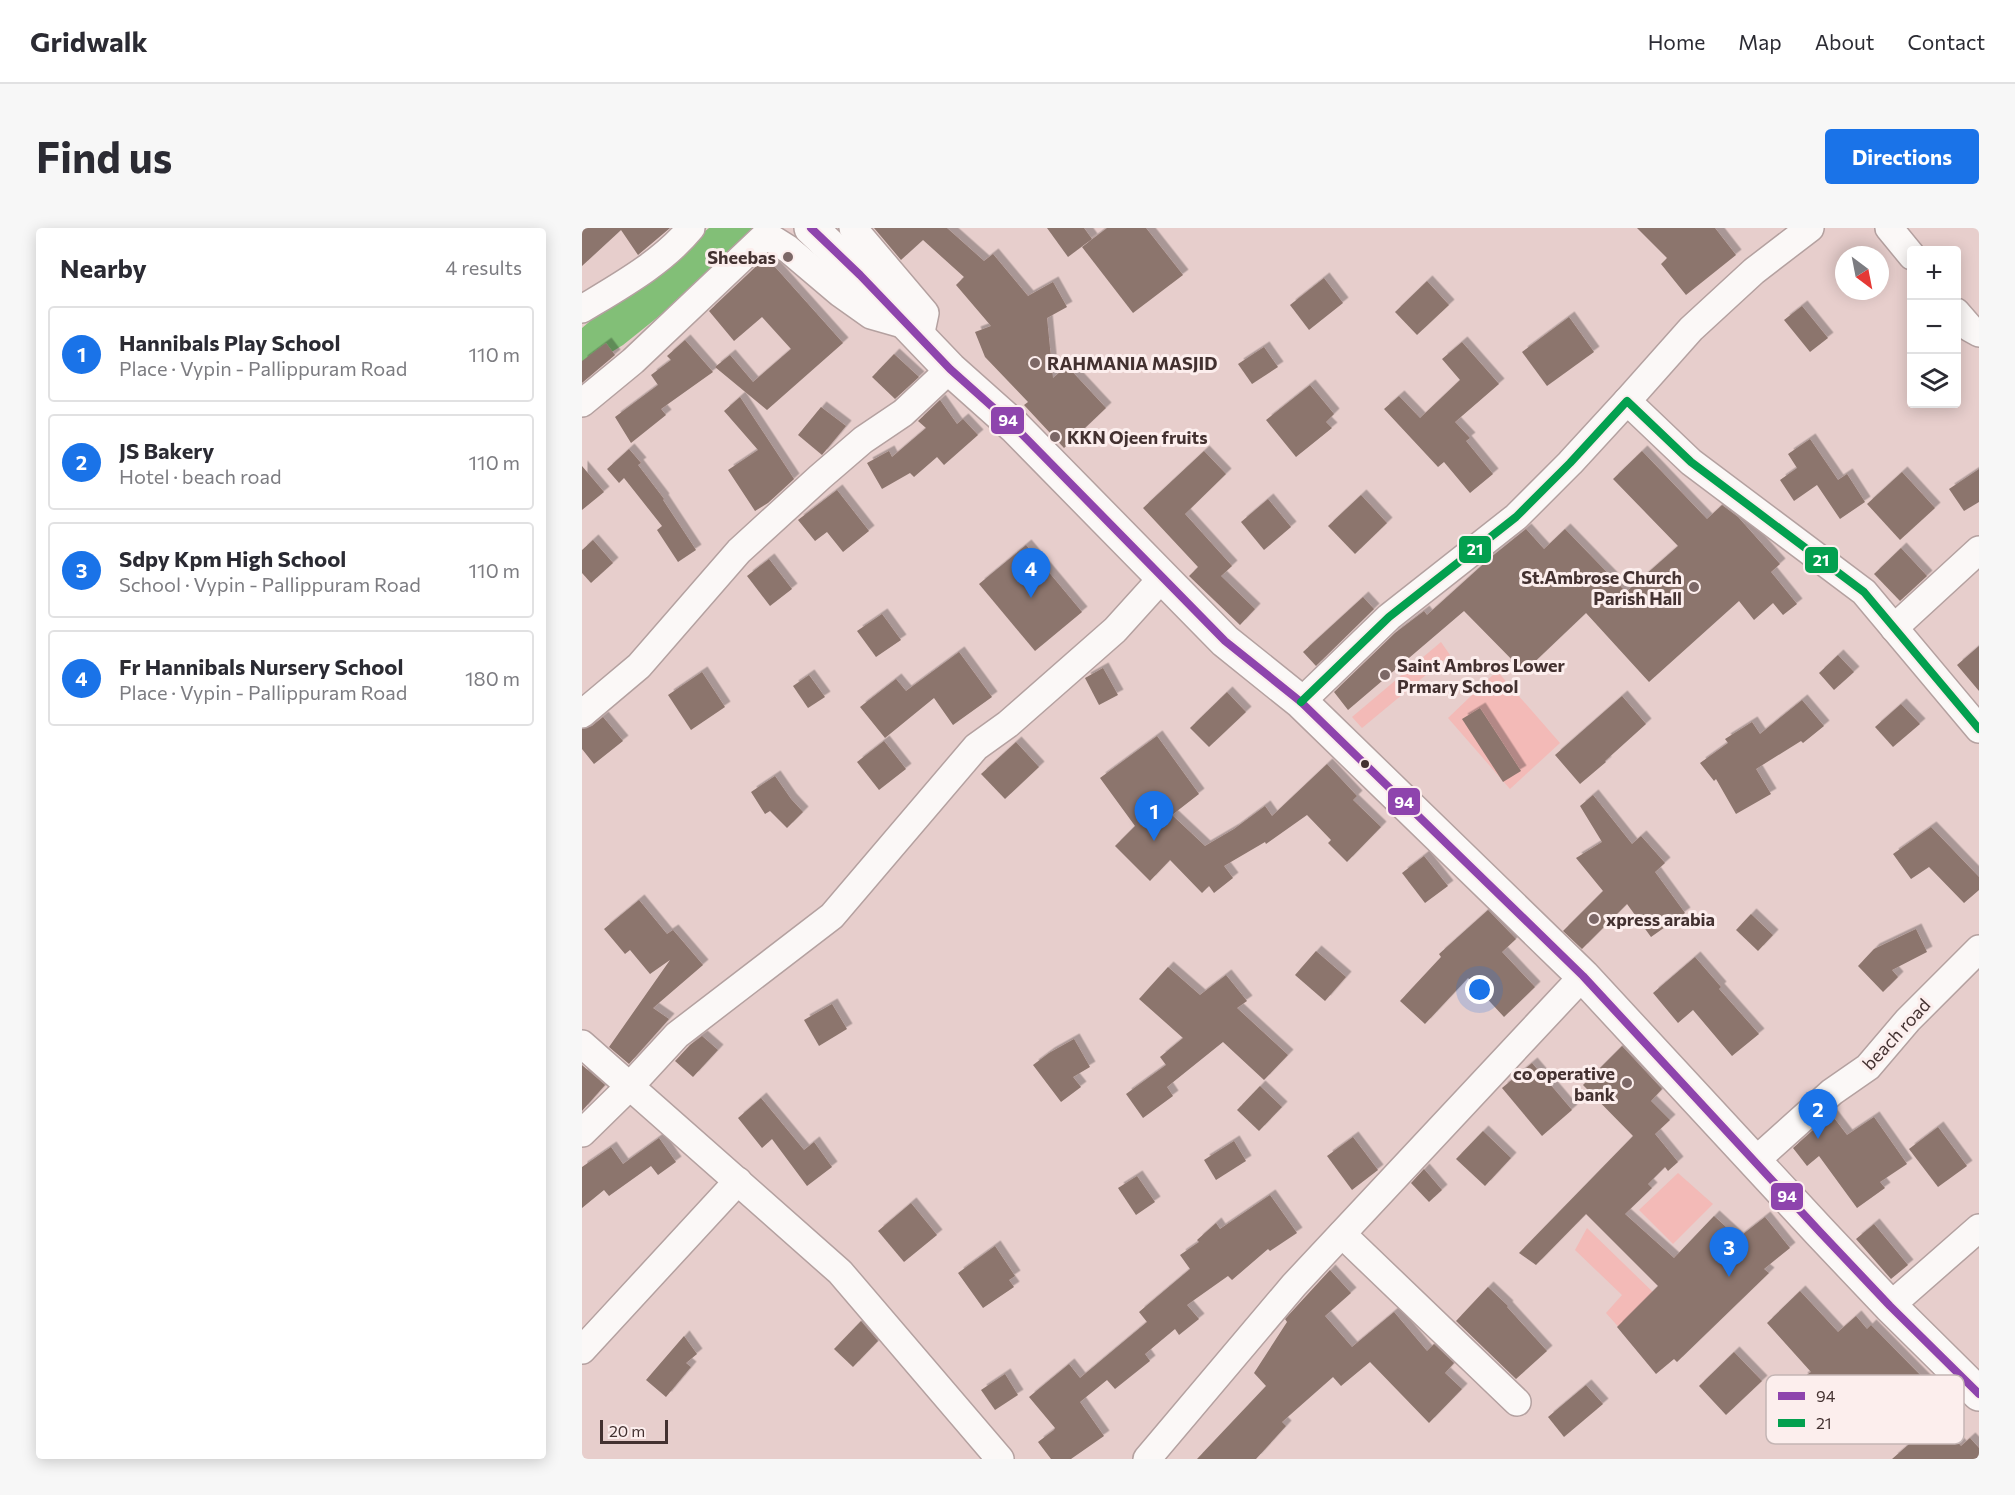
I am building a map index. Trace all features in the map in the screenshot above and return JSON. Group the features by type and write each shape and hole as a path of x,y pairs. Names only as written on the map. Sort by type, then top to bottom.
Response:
{"main road":[{"path":"811,228 860,275 950,369 1015,427 1225,641 1301,702 1583,976 1754,1162 1890,1306 1960,1375"},
{"path":"1964,1379 1979,1394"}],"street":[{"path":"582,309 637,275 680,242 691,228"},
{"path":"582,403 633,361 766,235 788,249 840,293 871,315 913,331 925,313 853,228"},
{"path":"1301,702 1389,617 1516,517 1570,463 1690,329 1754,271 1810,228"},
{"path":"1889,228 1907,251"},
{"path":"1961,318 1970,328 1979,333"},
{"path":"582,714 639,666 739,551 820,477 863,440 903,413 950,369"},
{"path":"1627,401 1691,462 1864,592 1893,628 1975,717"},
{"path":"1893,628 1979,550"},
{"path":"582,1133 677,1035 832,916 976,747 1008,724 1099,645 1162,578"},
{"name":"beach road","path":"1754,1162 1832,1092 1868,1067 1908,1020 1979,949"},
{"path":"1147,1459 1294,1285 1583,976"},
{"path":"582,1044 840,1272 1000,1459"},
{"path":"582,1350 738,1181"},
{"path":"1890,1306 1979,1228"},
{"path":"1342,1234 1517,1402"}],"shaded area":[{"path":"709,228 763,228 703,281 623,345 582,370 582,328 635,283 673,257"},
{"path":"1441,642 1450,655 1362,728 1352,717"},
{"path":"1497,671 1560,743 1510,789 1448,718"},
{"path":"1678,1173 1713,1204 1673,1244 1639,1210"},
{"path":"1587,1228 1658,1297 1623,1332 1606,1313 1622,1295 1575,1250"}],"building":[{"path":"582,228 670,228 638,255 621,230 582,266"},
{"path":"874,228 947,228 984,261 993,254 1028,296 1053,282 1067,307 1047,318 1053,378 1067,366 1106,408 1064,448 1024,405 1028,402 985,357 975,332 991,326 956,285 964,277 923,240 901,260"},
{"path":"1047,228 1084,228 1092,239 1068,257"},
{"path":"1107,228 1146,228 1183,275 1133,313 1082,247"},
{"path":"1637,228 1715,228 1736,255 1686,295 1661,264 1667,258"},
{"path":"766,257 843,343 767,410 715,367 730,355 753,382 791,349 762,317 734,341 709,311"},
{"path":"1324,278 1343,303 1309,330 1290,305"},
{"path":"1427,281 1449,305 1417,335 1395,312"},
{"path":"1802,306 1828,338 1810,352 1784,320"},
{"path":"1569,317 1594,352 1547,386 1522,352"},
{"path":"685,340 713,372 661,409 666,415 631,443 615,417 658,385 651,375 671,360 667,356"},
{"path":"1462,342 1499,384 1455,422 1470,438 1466,441 1493,474 1470,493 1444,462 1438,467 1384,409 1399,396 1420,418 1460,380 1442,359"},
{"path":"606,343 615,355 582,383 582,361"},
{"path":"1264,347 1278,367 1252,384 1238,364"},
{"path":"894,354 919,377 895,399 872,377"},
{"path":"1310,385 1334,414 1326,422 1332,428 1296,457 1266,420"},
{"path":"740,397 794,479 768,503 755,511 728,470 758,450 724,411"},
{"path":"940,400 957,424 963,419 978,435 944,465 937,457 914,477 910,473 882,489 867,463 889,451 892,457 926,428 918,421"},
{"path":"821,407 846,426 822,455 798,435"},
{"path":"1810,439 1838,480 1847,474 1865,502 1840,519 1817,485 1794,501 1780,480 1797,468 1788,454"},
{"path":"629,449 641,463 638,465 664,499 696,550 678,562 657,530 662,526 624,478 619,483 607,469"},
{"path":"1204,451 1226,474 1185,514 1232,566 1221,576 1255,609 1240,625 1189,576 1198,567 1143,508"},
{"path":"1642,451 1707,519 1722,505 1738,517 1780,564 1771,572 1797,604 1783,615 1773,603 1754,620 1739,601 1649,682 1586,613 1524,672 1464,611 1348,710 1334,692 1395,633 1424,611 1427,615 1526,529 1544,549 1565,529 1626,592 1678,546 1613,479"},
{"path":"582,466 604,492 582,510"},
{"path":"1979,469 1979,502 1964,511 1949,489"},
{"path":"1902,472 1935,508 1900,540 1867,504"},
{"path":"837,490 869,531 843,552 827,532 815,541 798,520"},
{"path":"1361,495 1387,523 1355,554 1328,526"},
{"path":"1268,499 1291,527 1264,550 1241,522"},
{"path":"593,540 613,563 591,583 582,573 582,550"},
{"path":"1026,545 1082,612 1035,651 979,584"},
{"path":"1901,548 1927,576 1900,601 1874,574"},
{"path":"769,559 792,589 770,606 747,576"},
{"path":"1363,597 1374,609 1316,666 1303,652"},
{"path":"882,614 901,640 876,657 857,631"},
{"path":"1979,646 1979,691 1957,665"},
{"path":"959,652 992,697 953,725 934,698 885,738 860,707 896,679 906,691"},
{"path":"1838,655 1854,672 1834,690 1819,673"},
{"path":"1103,668 1118,695 1099,705 1085,678"},
{"path":"702,672 725,707 691,730 668,695"},
{"path":"809,675 825,697 808,708 793,686"},
{"path":"1227,692 1246,712 1209,747 1190,728"},
{"path":"1622,696 1646,724 1580,784 1555,755"},
{"path":"1802,700 1824,726 1803,743 1801,741 1756,769 1771,794 1736,814 1716,779 1714,781 1700,763 1728,743 1725,739 1752,722 1760,734"},
{"path":"1901,704 1920,724 1893,747 1875,727"},
{"path":"1480,708 1521,771 1503,782 1462,719"},
{"path":"603,717 623,741 594,764 582,749 582,729 592,726"},
{"path":"1157,736 1199,794 1172,815 1205,846 1234,829 1265,806 1272,816 1327,764 1357,796 1353,800 1381,827 1347,862 1328,843 1331,840 1307,815 1266,844 1265,842 1224,866 1233,878 1214,893 1209,886 1202,893 1170,860 1150,881 1115,846 1135,826 1100,778"},
{"path":"884,741 906,769 879,790 857,762"},
{"path":"1016,742 1039,767 1005,799 981,774"},
{"path":"775,776 803,812 787,828 770,811 765,814 751,792"},
{"path":"1593,795 1632,844 1641,836 1665,863 1655,872 1685,913 1651,937 1627,904 1582,949 1563,931 1603,891 1576,858 1602,842 1580,806"},
{"path":"1931,827 1979,877 1979,890 1964,903 1929,867 1911,879 1893,854"},
{"path":"1424,856 1448,886 1425,903 1402,873"},
{"path":"639,900 667,934 673,930 703,965 653,1008 669,1019 629,1064 609,1047 670,960 650,974 630,950 625,954 604,929"},
{"path":"1488,910 1516,939 1502,952 1535,987 1504,1017 1468,978 1425,1024 1400,1001 1441,957 1439,954"},
{"path":"1751,914 1773,935 1758,951 1736,930"},
{"path":"1916,929 1927,952 1892,970 1898,977 1883,992 1858,966 1874,949"},
{"path":"1316,951 1346,977 1325,1001 1295,975"},
{"path":"1695,957 1721,987 1719,989 1759,1034 1732,1056 1693,1010 1678,1023 1653,993"},
{"path":"1168,967 1200,995 1226,975 1247,1001 1237,1008 1288,1055 1264,1080 1223,1042 1167,1087 1173,1096 1143,1118 1126,1094 1166,1065 1160,1057 1183,1038 1139,999"},
{"path":"832,1004 847,1029 819,1046 804,1020"},
{"path":"702,1036 718,1050 693,1077 675,1061"},
{"path":"1074,1039 1090,1067 1073,1077 1081,1087 1061,1102 1033,1065"},
{"path":"1622,1046 1662,1089 1651,1101 1670,1120 1655,1134 1678,1162 1668,1171 1665,1167 1648,1184 1652,1188 1625,1214 1674,1258 1714,1216 1738,1238 1765,1217 1790,1248 1764,1269 1769,1273 1677,1362 1674,1359 1656,1374 1617,1327 1658,1286 1586,1214 1536,1265 1519,1253 1633,1136 1583,1085"},
{"path":"1532,1063 1572,1110 1542,1136 1502,1088"},
{"path":"582,1065 605,1085 582,1111"},
{"path":"1260,1086 1282,1107 1259,1131 1237,1110"},
{"path":"761,1098 804,1150 814,1142 832,1167 807,1186 772,1139 762,1148 738,1118"},
{"path":"1831,1114 1847,1135 1874,1117 1907,1164 1880,1182 1885,1188 1857,1208 1819,1156 1807,1166 1793,1148"},
{"path":"1938,1127 1967,1166 1938,1187 1909,1149"},
{"path":"1483,1131 1511,1158 1485,1186 1456,1159"},
{"path":"1353,1137 1378,1170 1352,1190 1327,1156"},
{"path":"659,1138 676,1162 658,1175 651,1166 609,1196 604,1190 582,1208 582,1167 611,1147 623,1164"},
{"path":"1234,1141 1246,1161 1216,1180 1204,1160"},
{"path":"1424,1169 1442,1190 1429,1202 1411,1183"},
{"path":"1137,1176 1155,1202 1136,1215 1118,1188"},
{"path":"1270,1195 1297,1233 1270,1251 1268,1249 1232,1280 1228,1276 1187,1305 1199,1319 1179,1335 1175,1329 1145,1354 1150,1361 1115,1389 1107,1380 1080,1402 1104,1436 1071,1459 1051,1459 1038,1442 1055,1428 1029,1397 1069,1364 1080,1378 1147,1322 1139,1312 1190,1269 1180,1255 1199,1242 1197,1240 1216,1223 1220,1229"},
{"path":"911,1203 937,1235 904,1262 878,1231"},
{"path":"1874,1224 1908,1265 1891,1279 1856,1239"},
{"path":"995,1246 1015,1276 1009,1280 1014,1287 983,1308 958,1273"},
{"path":"1330,1270 1351,1293 1325,1316 1352,1347 1394,1312 1427,1351 1434,1344 1454,1363 1445,1373 1462,1389 1429,1423 1370,1362 1341,1386 1333,1377 1282,1422 1286,1426 1256,1459 1197,1459 1266,1386 1254,1373 1287,1322 1285,1319"},
{"path":"1488,1287 1508,1306 1547,1351 1516,1379 1456,1321"},
{"path":"1800,1291 1838,1332 1856,1316 1867,1329 1871,1325 1920,1375 1806,1375 1811,1372 1767,1323"},
{"path":"861,1321 878,1341 853,1367 834,1349"},
{"path":"684,1336 697,1354 686,1363 691,1367 666,1397 646,1380"},
{"path":"1734,1352 1762,1381 1726,1415 1699,1386"},
{"path":"1005,1374 1018,1395 995,1410 981,1390"},
{"path":"1586,1385 1603,1404 1564,1437 1548,1417"},
{"path":"1970,1438 1979,1448 1979,1459 1892,1459 1909,1444 1959,1444 1961,1446"}],"transit line":[{"name":"94","path":"811,228 860,275 950,369 1015,427 1225,641 1301,702 1583,976 1820,1232 1960,1375"},
{"name":"21","path":"1301,702 1389,617 1516,517 1627,401 1691,462 1864,592 1979,729"},
{"name":"94","path":"1964,1379 1979,1394"}],"place":[{"name":"Sheebas","path":"788,257"},
{"name":"RAHMANIA MASJID","path":"1035,363"},
{"name":"KKN Ojeen fruits","path":"1055,437"},
{"name":"St.Ambrose Church Parish Hall","path":"1694,587"},
{"name":"Fr Hannibals Nursery School","path":"1031,598"},
{"name":"Saint Ambros Lower Prmary School","path":"1385,675"},
{"name":"Hannibals Play School","path":"1154,841"},
{"name":"xpress arabia","path":"1594,919"},
{"name":"co operative bank","path":"1627,1083"},
{"name":"JS Bakery","path":"1818,1139"},
{"name":"Sdpy Kpm High School","path":"1729,1277"}]}
